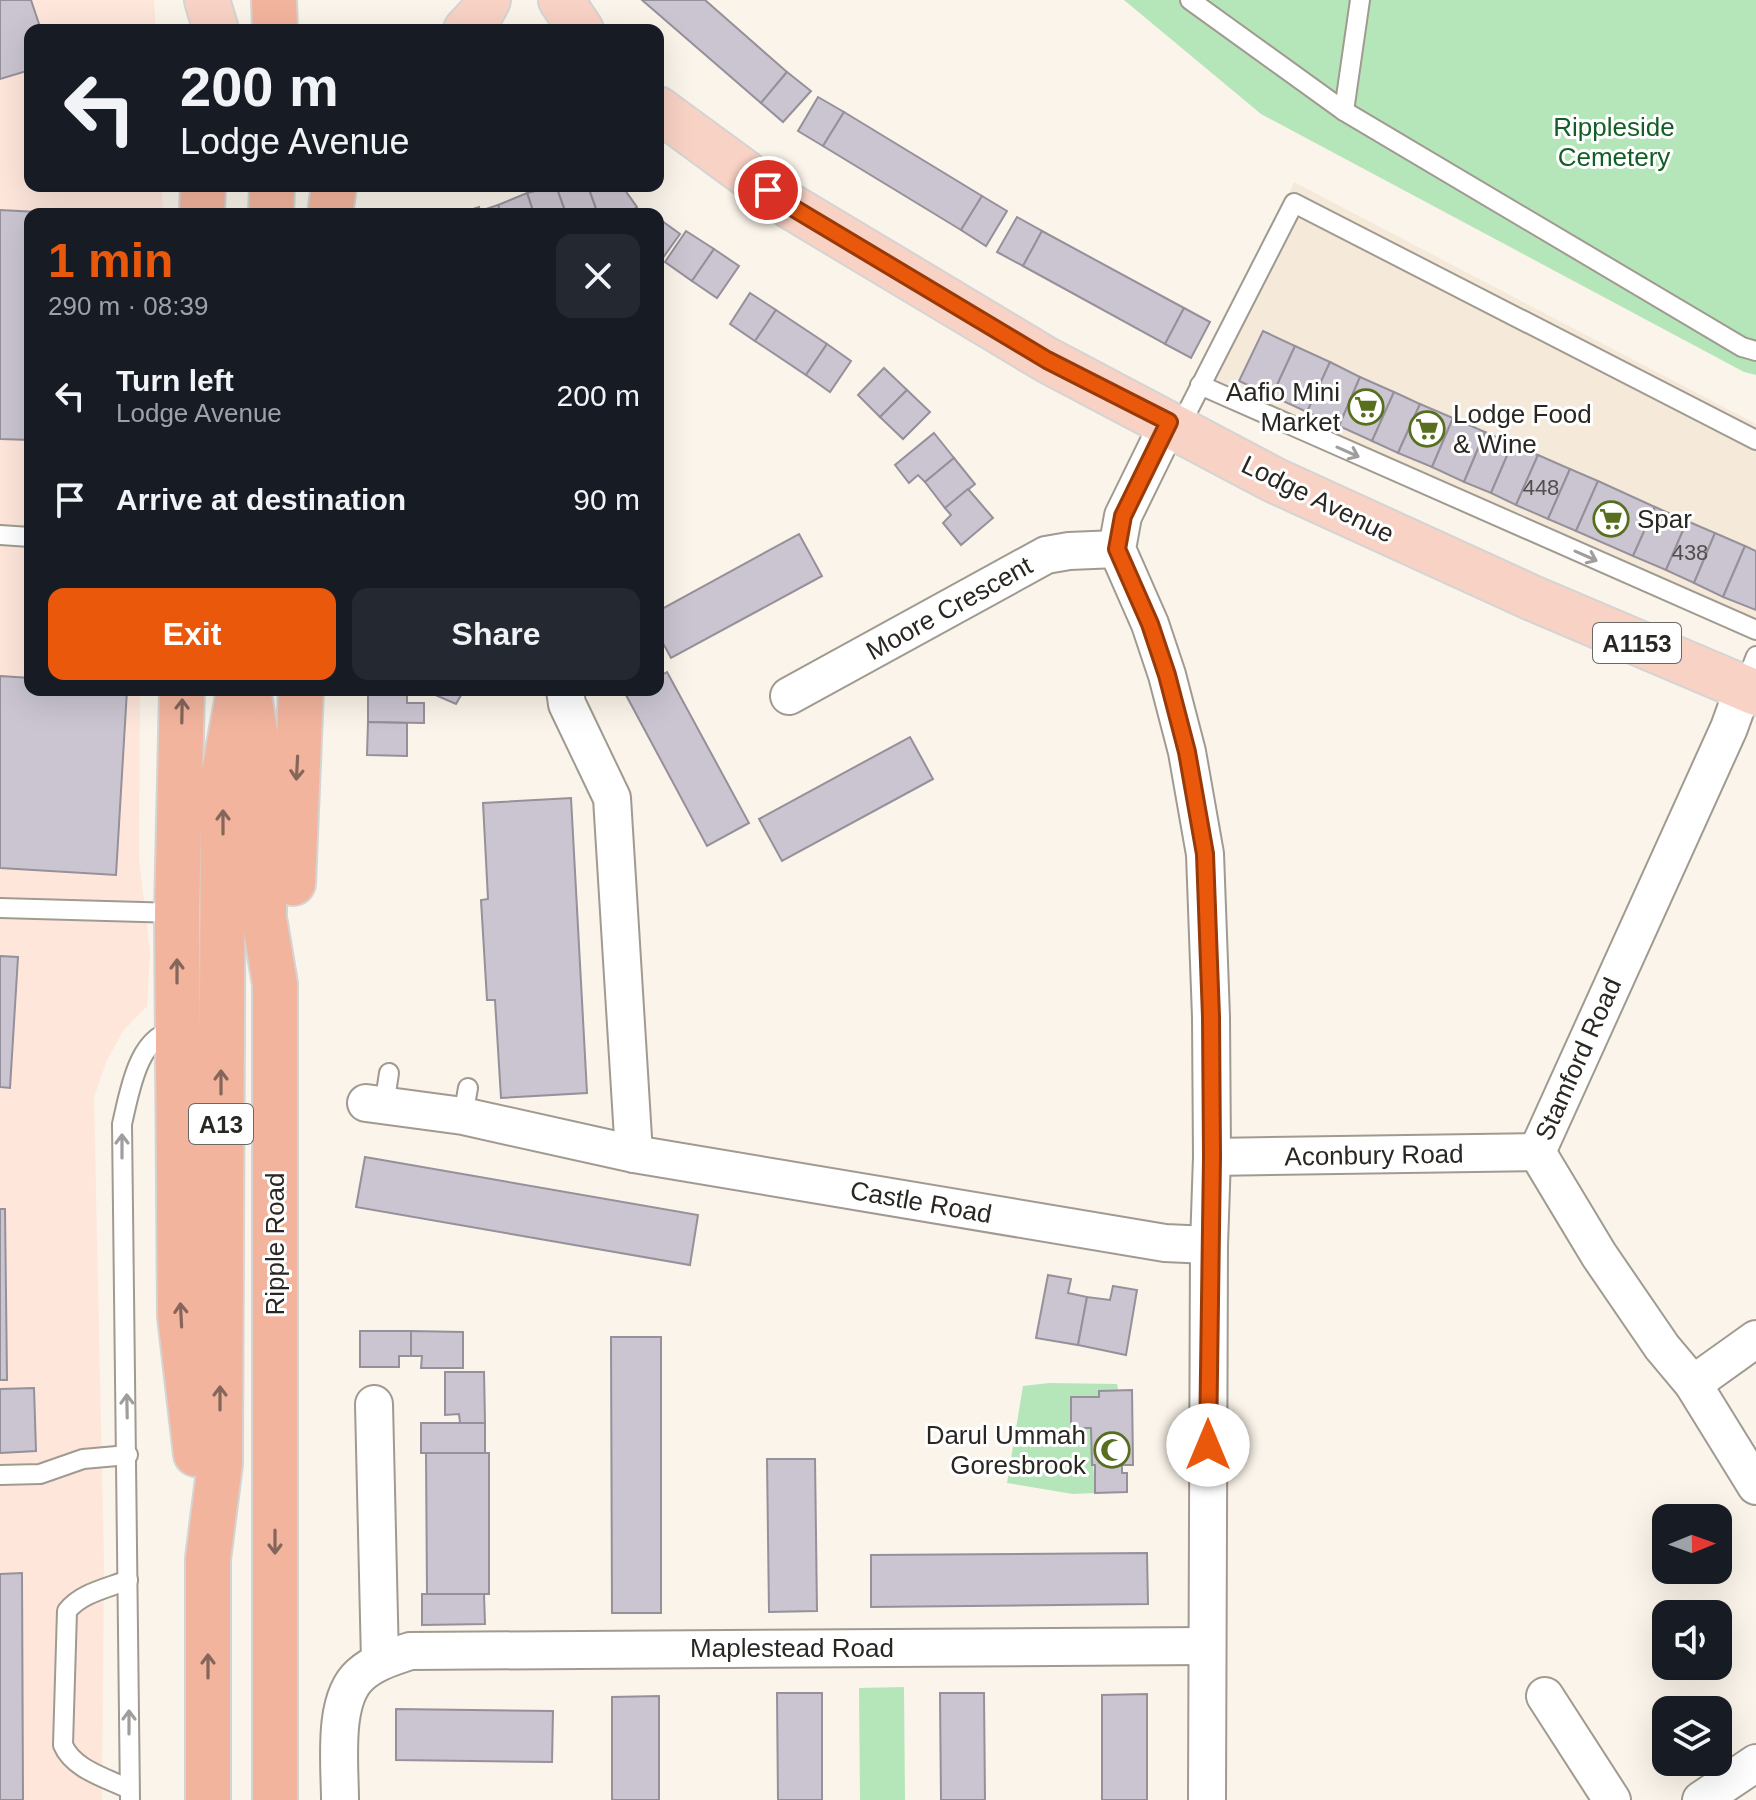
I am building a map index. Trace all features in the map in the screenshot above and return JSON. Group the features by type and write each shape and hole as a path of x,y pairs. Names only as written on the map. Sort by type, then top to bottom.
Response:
{"highway":[{"path":"274,0 275,24"},
{"name":"A13","path":"182,696 177,913 180,1316 208,1559"},
{"name":"Ripple Road","path":"208,1800 208,1559 220,1464 223,778 238,696"},
{"name":"Ripple Road","path":"249,696 264,784 264,918 275,984 275,1800"},
{"name":"A13","path":"275,984 292,921 301,696"}],"main road":[{"path":"207,0 214,24"},
{"path":"472,24 488,0"},
{"path":"561,0 577,24"},
{"name":"Lodge Avenue","path":"664,113 790,206 1047,360 1274,480 1376,528 1752,679"}],"street":[{"path":"1174,425 1123,516 1117,549 1150,624 1167,675 1187,752 1205,854 1212,1157 1207,1800"},
{"name":"Moore Crescent","path":"789,696 1046,555 1117,549"},
{"name":"Stamford Road","path":"1752,679 1537,1152 1599,1255 1662,1347 1693,1384 1756,1486"},
{"path":"566,696 612,798 634,1154"},
{"name":"Castle Road","path":"380,1094 466,1102 634,1154 1165,1243 1209,1245"},
{"name":"Aconbury Road","path":"1212,1157 1537,1152"},
{"path":"1693,1384 1756,1339"},
{"path":"374,1404 380,1661"},
{"name":"Maplestead Road","path":"340,1800 341,1709 357,1676 380,1661 410,1651 1206,1646"},
{"path":"1545,1696 1612,1800"},
{"path":"1701,1800 1756,1763"}],"lane":[{"path":"1190,0 1344,111 1729,340 1756,351"},
{"path":"1344,111 1360,0"},
{"path":"1174,425 1200,385 1294,203 1756,440"},
{"path":"1200,385 1756,630"},
{"path":"0,535 24,537"},
{"path":"0,908 177,913"},
{"path":"129,1794 128,1455 122,1124 134,1071 155,1040 167,1031 178,1031"},
{"path":"0,1475 40,1474 83,1459 128,1455"},
{"path":"128,1580 73,1603 67,1611 63,1745 68,1757 129,1794"}],"shaded area":[{"path":"0,0 154,0 156,24 24,24 24,192 162,192 163,208 24,208 24,696 140,696 139,858 150,953 147,1006 123,1031 107,1060 94,1097 104,1563 102,1800 0,1800"},
{"path":"1294,182 1756,424 1756,635 1208,385"}],"green space":[{"name":"Rippleside Cemetery","path":"1124,0 1756,0 1756,375 1744,372 1261,114"},
{"path":"1049,1383 1117,1384 1118,1390 1099,1391 1099,1397 1071,1398 1071,1428 1091,1428 1095,1493 1073,1494 1007,1483 1023,1386"},
{"path":"904,1687 905,1800 860,1800 859,1688"}],"building":[{"path":"0,0 31,0 39,24 24,24 24,72 0,79"},
{"path":"642,0 705,0 787,72 761,103"},
{"path":"787,72 811,91 783,122 761,103"},
{"path":"818,97 844,112 823,146 798,131"},
{"path":"844,112 982,196 961,230 823,146"},
{"path":"558,192 590,192 596,208 564,208"},
{"path":"558,192 564,208 532,208 527,193"},
{"path":"590,192 626,192 637,207 636,208 596,208"},
{"path":"527,193 532,208 499,208 498,205"},
{"path":"982,196 1007,211 986,246 961,230"},
{"path":"0,210 24,211 24,440 0,439"},
{"path":"1017,217 1042,231 1023,266 997,252"},
{"path":"664,222 680,234 664,256"},
{"path":"686,231 714,249 692,281 665,262"},
{"path":"1042,231 1184,308 1165,344 1023,266"},
{"path":"714,249 739,266 717,298 692,281"},
{"path":"750,293 776,310 755,341 730,324"},
{"path":"1184,308 1210,322 1191,358 1165,344"},
{"path":"776,310 827,344 806,375 755,341"},
{"path":"1263,331 1295,346 1272,396 1239,381"},
{"path":"827,344 851,361 830,392 806,375"},
{"path":"1295,346 1330,362 1307,412 1272,396"},
{"path":"1330,362 1360,377 1339,426 1307,412"},
{"path":"884,368 907,390 880,417 858,395"},
{"path":"1360,377 1394,392 1372,441 1339,426"},
{"path":"907,390 930,412 903,439 880,417"},
{"path":"1394,392 1420,404 1398,453 1372,441"},
{"path":"1420,404 1453,418 1432,467 1398,453"},
{"path":"1453,418 1485,432 1464,482 1432,467"},
{"path":"1485,432 1512,444 1491,493 1464,482"},
{"path":"934,433 954,458 925,482 918,475 909,483 895,465"},
{"path":"1512,444 1538,455 1516,505 1491,493"},
{"path":"1538,455 1570,469 1548,519 1516,505"},
{"path":"954,458 975,484 945,508 925,482"},
{"path":"1570,469 1598,481 1576,531 1548,519"},
{"path":"1598,481 1655,507 1633,556 1576,531"},
{"path":"968,489 993,518 961,545 943,523 951,515 945,508"},
{"path":"1655,507 1687,521 1666,570 1633,556"},
{"path":"1687,521 1715,533 1694,583 1666,570"},
{"path":"1715,533 1745,546 1723,597 1694,583"},
{"path":"799,534 822,576 671,658 664,645 664,608"},
{"path":"1745,546 1756,551 1756,610 1723,597"},
{"path":"667,672 749,823 707,846 627,696 664,696 664,674"},
{"path":"0,676 24,678 24,696 127,696 116,875 0,868"},
{"path":"368,696 407,696 407,703 424,703 424,723 368,722"},
{"path":"438,696 461,696 456,704"},
{"path":"368,722 407,723 407,756 367,755"},
{"path":"910,737 933,779 782,861 759,819"},
{"path":"571,798 587,1093 501,1098 495,1000 487,1000 481,900 488,899 483,803"},
{"path":"0,956 18,957 10,1088 0,1087"},
{"path":"365,1157 698,1215 690,1265 356,1207"},
{"path":"0,1209 5,1209 7,1380 0,1380"},
{"path":"1048,1275 1071,1279 1068,1293 1087,1297 1078,1345 1036,1338"},
{"path":"1113,1286 1137,1290 1126,1355 1078,1345 1087,1297 1110,1300"},
{"path":"360,1331 411,1331 411,1356 399,1356 399,1367 360,1367"},
{"path":"411,1331 463,1332 463,1368 421,1368 422,1356 411,1356"},
{"path":"611,1337 661,1337 661,1613 612,1613"},
{"path":"445,1372 484,1372 485,1423 460,1423 459,1414 445,1415"},
{"path":"34,1388 36,1451 0,1453 0,1389"},
{"name":"Darul Ummah Goresbrook","path":"1132,1390 1133,1465 1122,1465 1122,1473 1127,1473 1127,1492 1095,1493 1091,1428 1071,1428 1071,1397 1099,1397 1099,1391"},
{"path":"421,1423 485,1423 485,1453 421,1453"},
{"path":"426,1453 489,1453 489,1594 427,1594"},
{"path":"767,1459 815,1459 817,1611 769,1612"},
{"path":"1147,1553 1148,1604 871,1607 871,1555"},
{"path":"22,1573 23,1800 0,1800 0,1574"},
{"path":"422,1594 484,1594 485,1624 422,1625"},
{"path":"777,1693 822,1693 822,1800 778,1800"},
{"path":"940,1693 984,1693 985,1800 941,1800"},
{"path":"1147,1694 1147,1800 1102,1800 1102,1695"},
{"path":"659,1696 659,1800 612,1800 612,1697"},
{"path":"396,1709 553,1711 552,1762 396,1760"}],"place":[{"name":"Aafio Mini Market","path":"1366,407"},
{"name":"Lodge Food & Wine","path":"1427,429"},
{"name":"Spar","path":"1611,519"},
{"name":"Darul Ummah Goresbrook","path":"1112,1450"}],"route":[{"path":"768,190 1047,360 1169,422 1123,516 1117,549 1150,624 1167,675 1187,752 1205,854 1212,1157 1208,1445"}]}
